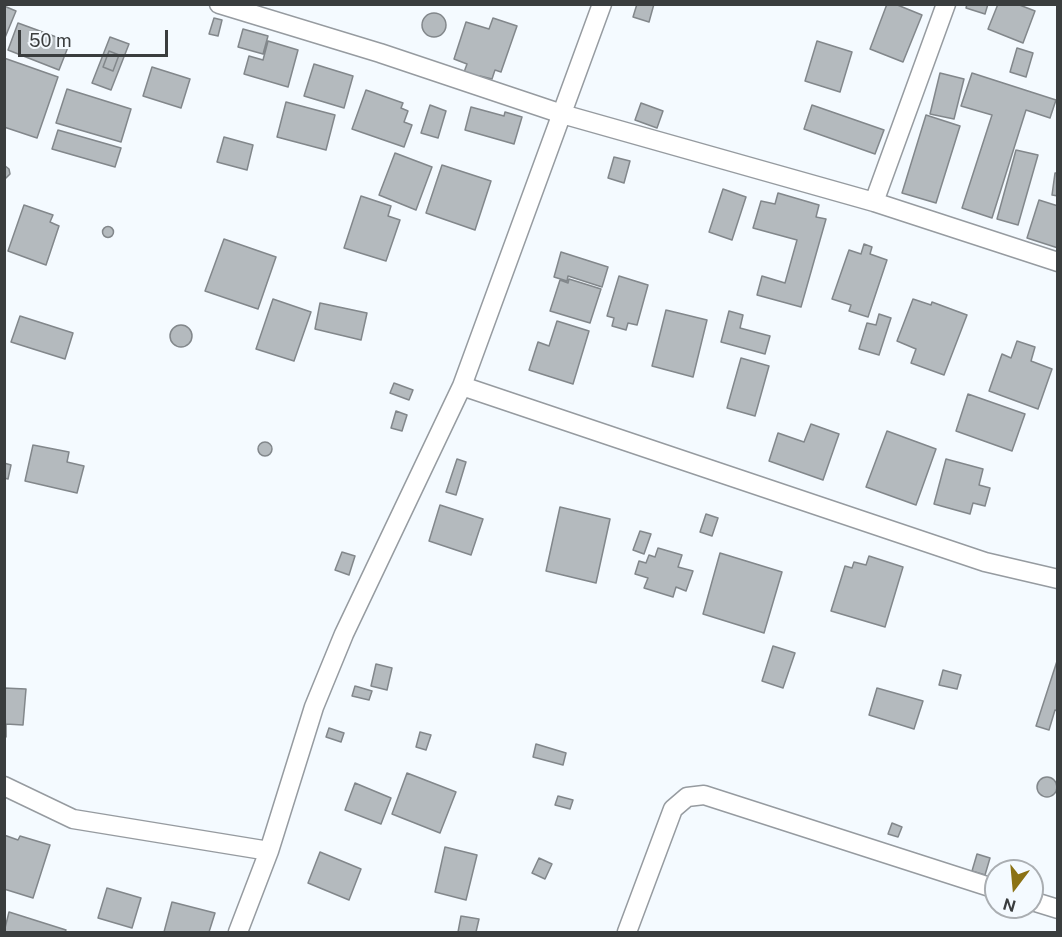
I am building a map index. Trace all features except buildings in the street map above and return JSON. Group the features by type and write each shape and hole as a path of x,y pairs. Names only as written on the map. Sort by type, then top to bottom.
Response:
{"street":[{"path":"219,4 380,53 562,114 873,202 1058,262"},
{"path":"238,933 269,851 314,707 340,644 462,386 602,4"},
{"path":"873,202 946,4"},
{"path":"462,386 985,562 1058,579"},
{"path":"4,786 73,819 269,851"},
{"path":"627,933 673,809 687,797 704,795 984,885"}]}
